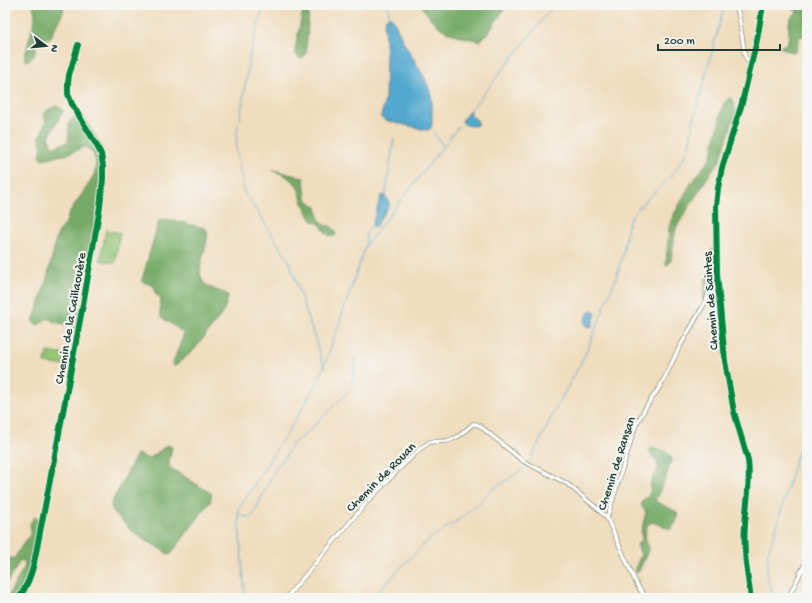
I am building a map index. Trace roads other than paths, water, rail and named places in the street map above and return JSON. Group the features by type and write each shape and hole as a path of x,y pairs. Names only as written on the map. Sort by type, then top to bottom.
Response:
{"street":[{"path":"736,5 745,56 750,64"},
{"name":"Chemin de Saintes","path":"751,598 744,554 744,526 749,468 734,412 725,361 717,274 716,206 724,161 742,103 750,64 757,40 763,5"},
{"name":"Chemin de la Caillaouère","path":"19,598 28,584 34,563 84,299 100,207 103,179 101,154 72,104 68,94 69,75 78,45"},
{"name":"Chemin de Ransan","path":"646,598 637,585 607,518 636,425 659,388 678,350 706,301 711,280 717,274"},
{"name":"Chemin de Rouan","path":"286,598 367,502 411,457 430,442 447,441 453,439 473,424 480,426 523,461 566,483 607,518"},
{"path":"788,598 807,560"}],"water":[{"path":"389,16 393,19 405,45 425,78 430,91 432,101 432,124 431,128 428,130 384,120 381,117 385,99 386,58 384,26 386,18"},
{"path":"470,110 470,115 478,122 477,125 469,126 462,122"},
{"path":"384,195 390,204 376,226 373,227 372,225 381,196"},
{"path":"591,310 596,313 592,326 590,327 585,325 585,323 586,317"}],"waterway":[{"path":"240,119 250,53 264,5"},
{"path":"388,5 389,16"},
{"path":"470,111 554,5"},
{"path":"634,213 673,174 686,154 724,5"},
{"path":"238,124 236,147 245,196"},
{"path":"324,367 366,245 459,126"},
{"path":"434,133 443,146"},
{"path":"385,199 394,138"},
{"path":"249,200 290,263 324,367 319,378"},
{"path":"530,461 555,410 586,353 617,275 623,254 628,225 632,215"},
{"path":"366,244 366,234 372,225"},
{"path":"352,386 355,359"},
{"path":"245,598 238,510 299,414 318,381"},
{"path":"240,515 250,518 253,515 276,468 285,457 292,444 308,432 349,391"},
{"path":"772,598 771,587 767,575 768,552 775,533 796,457 807,437"},
{"path":"371,598 431,538 457,521 480,502 491,490 522,470 527,465"}]}
